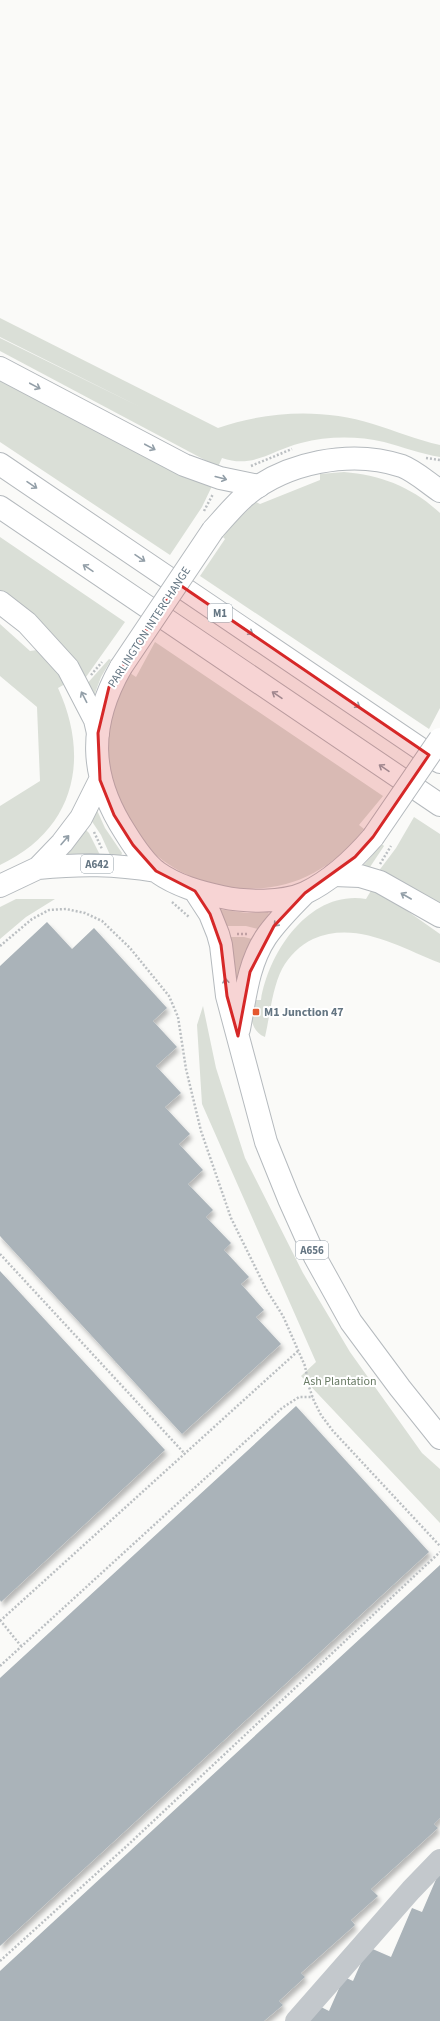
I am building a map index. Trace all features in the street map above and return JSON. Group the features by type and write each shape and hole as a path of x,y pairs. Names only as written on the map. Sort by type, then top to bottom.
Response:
{"main road":[{"path":"0,368 184,464 220,478 260,486"},
{"name":"PARLINGTON INTERCHANGE","path":"440,491 403,467 367,459 321,461 282,473 244,497 213,530 113,662 110,687 102,709 98,734 97,757 100,780 114,815 133,845 156,871 195,891 240,901 278,899 305,893 334,875 355,857 382,842 440,739"},
{"name":"M1","path":"0,464 440,762"},
{"path":"403,467 440,472"},
{"path":"0,507 440,805"},
{"path":"0,602 27,623 51,647 68,668 95,720 98,734"},
{"name":"A642","path":"38,868 66,839 81,818 100,780"},
{"name":"A642","path":"0,886 38,868 78,864 105,864 156,871"},
{"path":"334,875 371,878 389,886 440,916"},
{"name":"A656","path":"195,891 210,914 218,934 221,945 227,996 266,1142 315,1257 351,1322 400,1388 440,1438"},
{"name":"A656","path":"238,1036 250,972 256,956 265,938 305,893"}],"lane":[{"path":"296,2021 411,1890 440,1860"}],"path":[{"path":"77,684 113,662"},
{"path":"81,818 96,834 104,852 105,864"},
{"path":"371,878 382,842"},
{"path":"170,900 192,922"},
{"path":"0,946 32,919 49,910 66,909 85,913 102,921 130,948 169,996 178,1017 193,1102 212,1166 231,1218 266,1289 283,1316 305,1366 309,1387 321,1415 332,1431 440,1546"},
{"path":"218,934 244,933 265,938"},
{"path":"0,1254 185,1454"},
{"path":"21,1646 0,1620 298,1351"},
{"path":"0,1666 282,1408 299,1397 313,1397"},
{"path":"0,1961 136,1838 440,1552"}],"highlighted area":[{"path":"177,583 429,755 373,837 355,857 305,893 274,926 250,972 238,1036 227,996 221,945 210,914 195,891 156,871 133,845 114,815 100,780 98,733 109,687"}],"green space":[{"path":"0,318 218,428 237,422 276,415 334,415 373,424 440,445 440,457 374,440 332,438 301,443 253,460 233,461 222,458 218,467 0,351 0,338 138,406 0,337"},
{"path":"0,374 213,484 202,507 170,555 0,442"},
{"path":"344,472 383,479 407,489 440,513 440,708 429,729 200,576 225,539 223,537 230,527 256,502 260,504 320,480 320,474"},
{"path":"0,537 125,622 86,677 82,678 0,597"},
{"path":"0,624 30,651 37,650 56,671 65,684 58,688 68,715 73,741 74,766 69,790 60,813 45,833 25,850 0,865 0,806 40,781 37,707 0,676"},
{"path":"155,642 383,796 359,825 364,829 348,847 331,862 294,882 273,887 252,889 229,887 206,882 180,871 157,856 138,836 120,807 109,763 108,736 113,712 124,684 130,673 136,677"},
{"path":"109,659 111,660 101,677 94,696 85,686"},
{"path":"96,808 105,828 122,853 121,856 110,855 101,835 89,817"},
{"path":"414,817 440,834 440,910 378,872 396,848"},
{"path":"83,827 89,833 100,855 67,858 63,850"},
{"path":"382,844 384,846 368,870 362,867"},
{"path":"372,889 396,903 440,934 440,963 393,943 361,934 345,932 329,934 313,939 295,951 282,969 274,994 265,1037 256,1031 251,1016 251,1000 261,1000 273,962 283,944 296,928 310,914 327,904 346,899 366,899"},
{"path":"16,899 55,899 26,917 0,939 0,907"},
{"path":"217,909 247,913 268,912 269,914 258,929 246,926 223,926"},
{"path":"226,937 244,937 252,939 237,995"},
{"name":"Ash Plantation","path":"203,1006 216,1068 245,1158 303,1273 350,1352 422,1453 440,1469 440,1523 301,1376 316,1362 202,1104 197,1025"}],"building":[{"path":"47,922 72,949 94,928 167,1008 153,1021 177,1047 156,1066 181,1093 165,1107 190,1134 179,1144 203,1170 188,1184 213,1210 206,1217 231,1243 224,1250 249,1277 241,1284 264,1310 256,1317 281,1344 182,1434 0,1236 0,966"},
{"path":"0,1271 165,1450 1,1602 0,1600"},
{"path":"296,1406 429,1552 0,1946 0,1678"},
{"path":"440,1565 440,1818 434,1824 438,1828 371,1889 378,1896 351,1920 355,1925 301,1973 305,1977 279,2001 283,2005 264,2021 0,2021 0,1971"},
{"path":"440,1870 440,2021 308,2021 315,2004 329,2011 344,1977 353,1981 368,1947 391,1957 412,1908 422,1912"}],"place":[{"name":"M1 Junction 47","path":"256,1012"}]}
